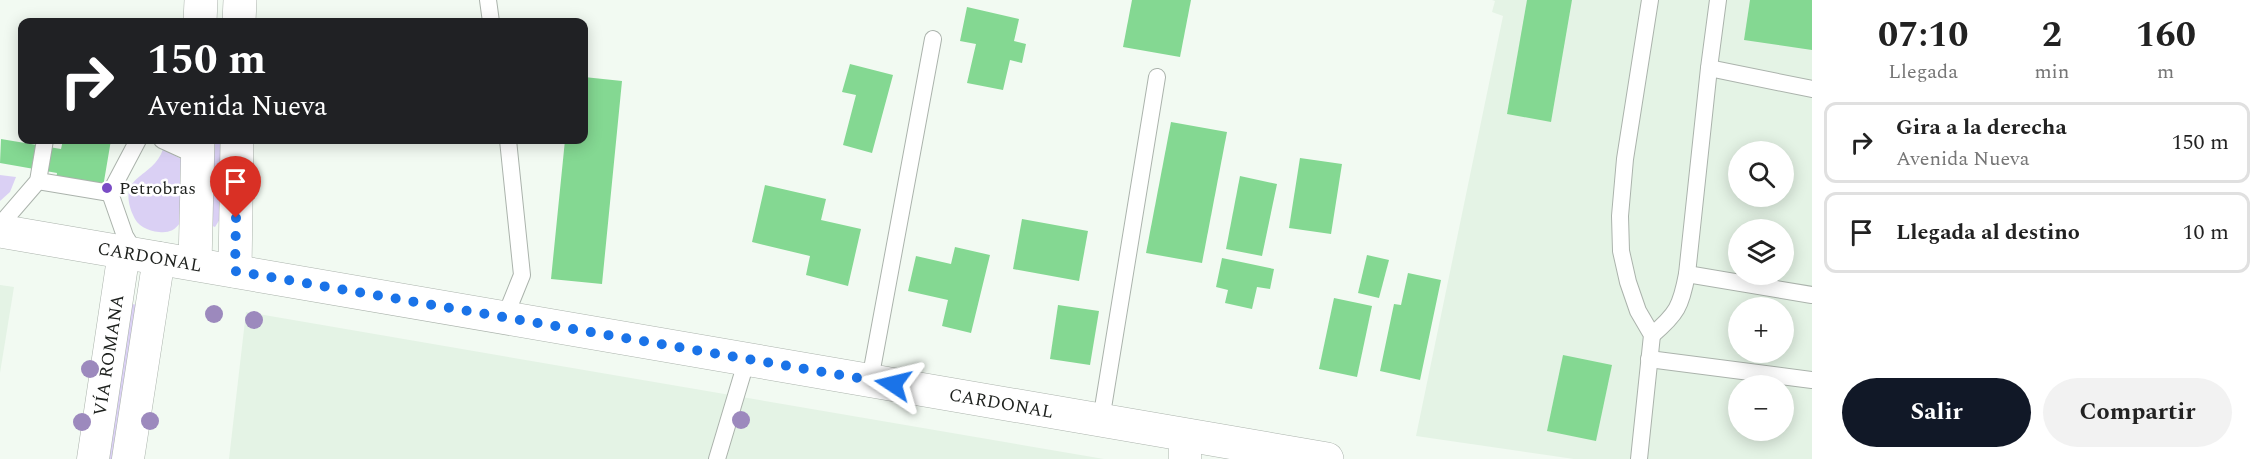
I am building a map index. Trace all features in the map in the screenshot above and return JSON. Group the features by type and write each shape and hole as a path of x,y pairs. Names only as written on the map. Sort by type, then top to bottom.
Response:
{"main road":[{"path":"200,18 201,0"},
{"path":"239,18 240,0"},
{"path":"235,271 237,144"},
{"path":"195,264 197,148"},
{"name":"CARDONAL","path":"0,231 1101,420 1185,447 1327,459"}],"street":[{"name":"VÍA ROMANA","path":"93,459 140,255"},
{"name":"VÍA ROMANA","path":"128,459 140,255"}],"lane":[{"path":"488,0 490,18"},
{"path":"1639,459 1652,334 1638,311 1628,282 1622,251 1620,216 1625,159 1650,0"},
{"path":"1652,334 1672,318 1683,297 1708,68 1718,0"},
{"path":"870,380 933,39"},
{"path":"1708,68 1812,90"},
{"path":"1101,420 1158,77"},
{"path":"0,225 39,181 44,144"},
{"path":"136,144 110,193 125,236 140,255"},
{"path":"180,144 197,148"},
{"path":"505,317 522,275 508,144"},
{"path":"39,181 110,193"},
{"path":"1687,274 1812,295"},
{"path":"717,459 747,359"},
{"path":"1649,360 1812,380"}],"shaded area":[{"path":"1492,0 1812,0 1812,459 1574,459 1416,436 1503,16 1492,12 1495,1"},
{"path":"212,144 221,144 220,219 215,227 210,225"},
{"path":"163,149 181,159 180,223 168,232 151,230 140,225 133,215 129,201 132,184 152,166"},
{"path":"0,175 16,177 10,192 0,201"},
{"path":"0,285 14,287 0,373"},
{"path":"132,304 138,305 115,459 106,459"},
{"path":"246,312 1104,459 229,459"}],"building":[{"path":"1132,0 1191,0 1180,57 1123,47"},
{"path":"1527,0 1572,0 1551,122 1507,114"},
{"path":"1750,0 1812,0 1812,50 1744,40"},
{"path":"967,7 1019,19 1014,41 1026,44 1022,63 1010,60 1003,90 967,83 976,44 960,41"},
{"path":"850,64 893,75 872,153 843,145 856,95 842,92"},
{"path":"588,77 622,81 602,284 551,279 565,144 588,144"},
{"path":"1171,122 1227,132 1202,263 1146,253"},
{"path":"1,139 18,142 18,144 61,149 62,144 110,144 101,199 54,191 57,173 0,163"},
{"path":"1300,158 1342,164 1331,234 1289,228"},
{"path":"1240,176 1277,184 1262,256 1226,249"},
{"path":"765,185 826,199 821,220 861,229 848,286 806,275 810,256 752,242"},
{"path":"1022,219 1088,231 1079,281 1013,269"},
{"path":"955,247 990,255 971,333 942,326 948,300 908,291 916,256 951,264"},
{"path":"1367,255 1389,260 1379,298 1358,293"},
{"path":"1222,258 1274,269 1270,289 1257,287 1252,309 1225,303 1228,290 1216,287"},
{"path":"1408,273 1441,280 1420,380 1380,371 1394,304 1401,305"},
{"path":"1334,298 1372,306 1357,377 1319,369"},
{"path":"1058,305 1099,311 1090,365 1050,359"},
{"path":"1563,355 1612,365 1596,441 1547,431"}],"place":[{"name":"Petrobras","path":"107,188"}],"route":[{"path":"236,218 235,271 893,384"}]}
